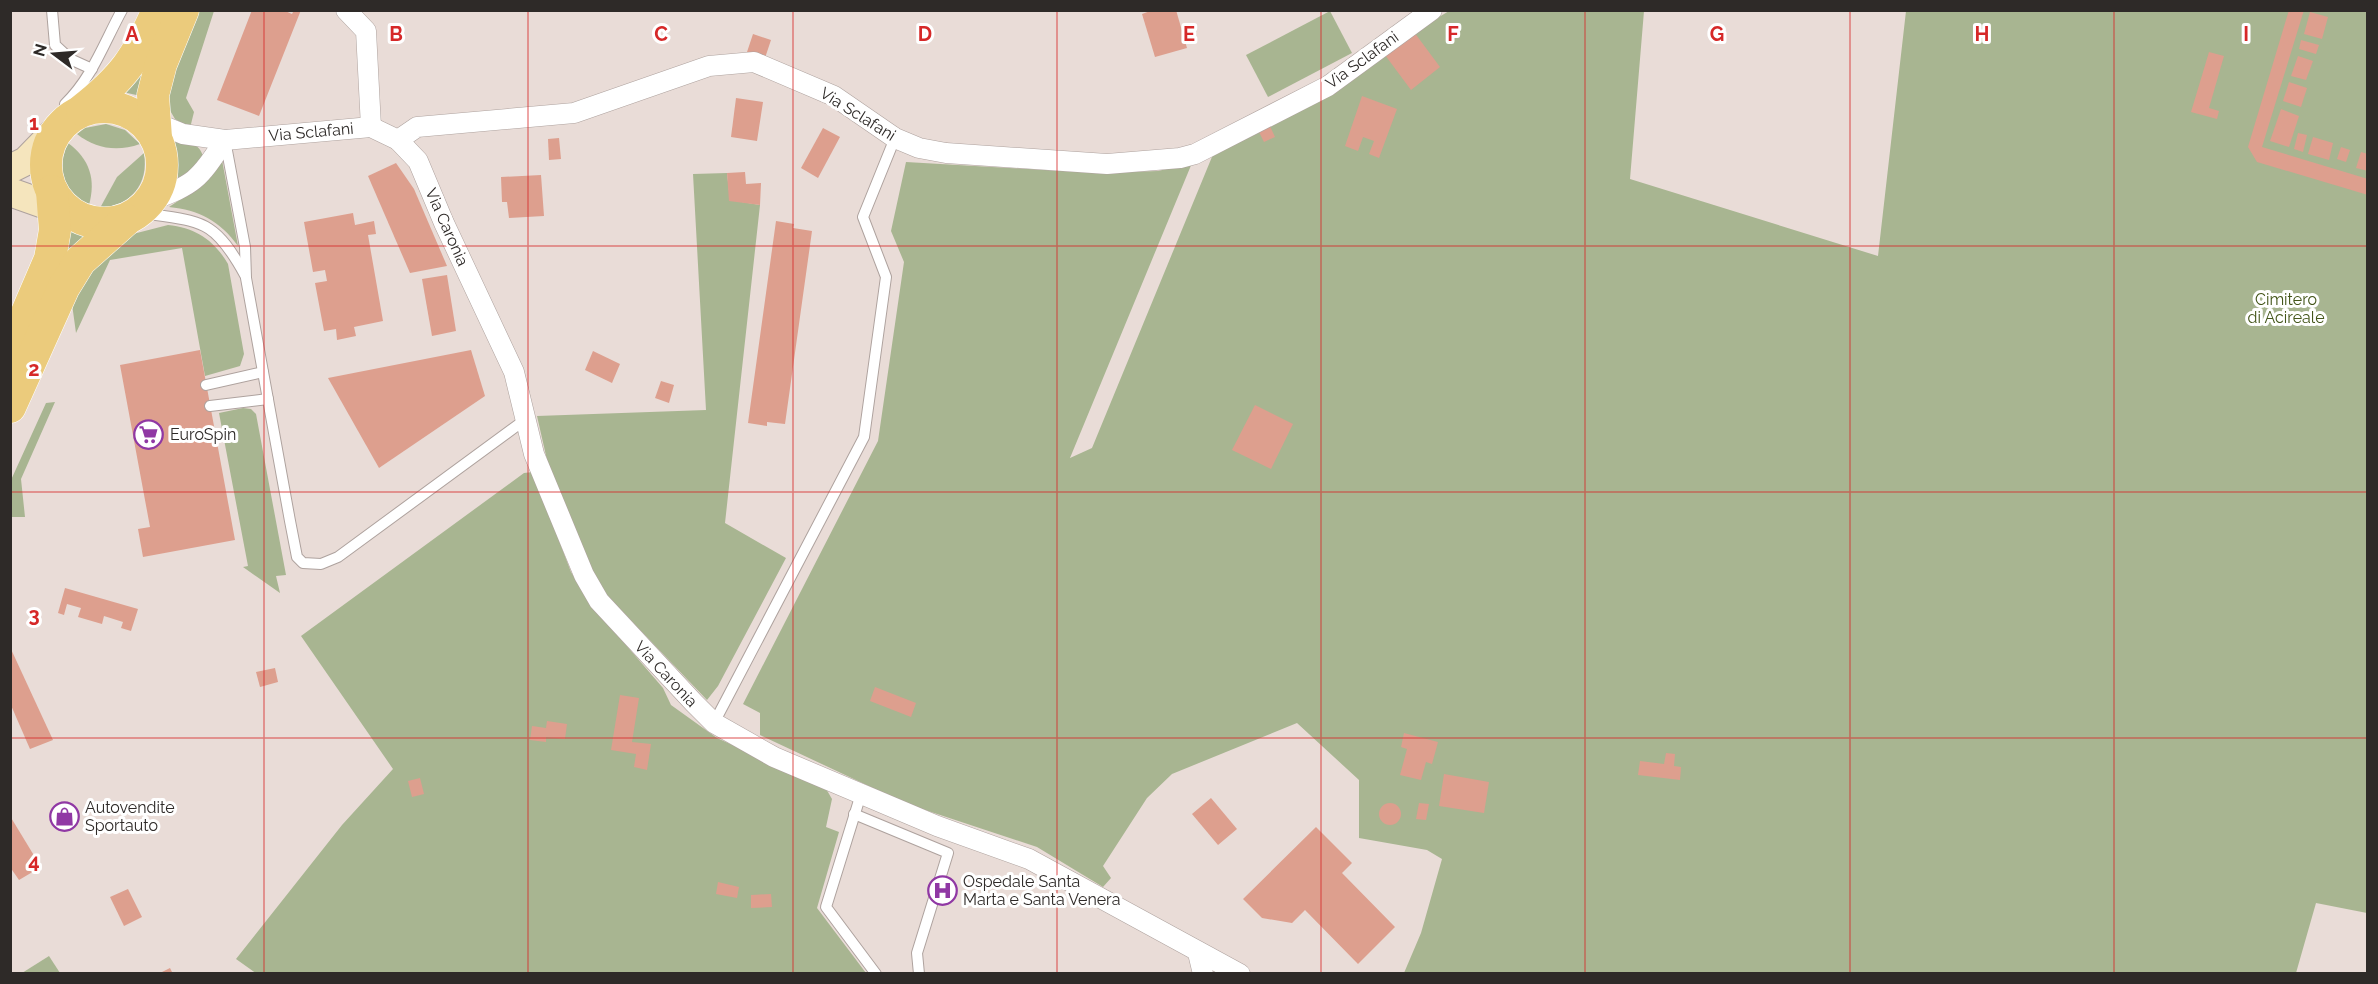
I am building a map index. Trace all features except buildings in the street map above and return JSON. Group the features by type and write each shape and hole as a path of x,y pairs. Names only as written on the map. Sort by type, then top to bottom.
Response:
{"main road":[{"path":"10,352 17,325 51,259 59,204 46,174 46,155 52,138 70,112 122,76 140,50 158,10"},
{"path":"148,125 161,64 183,10"},
{"path":"10,407 64,287 80,261 138,211 158,188 162,171 162,154 148,125 116,107 99,106 70,112"},
{"path":"59,204 98,224 138,211"}],"street":[{"path":"346,10 366,31 371,126"},
{"name":"Via Sclafani","path":"148,125 183,134 225,140 371,126 398,140 417,128 574,113 709,66 754,62 834,96 895,138 919,148 1107,164 1180,158 1195,154 1328,86 1432,10"},
{"path":"10,169 26,160 70,112"},
{"path":"138,211 184,189 199,177 225,140"},
{"name":"Via Caronia","path":"398,140 418,161 448,233 514,372 534,454 572,549 599,602 714,723 774,757 937,826 1029,859 1240,974"},
{"path":"10,192 59,204"},
{"path":"1198,953 1203,974"}],"lane":[{"path":"52,10 55,45 70,59 92,69"},
{"path":"70,112 78,91 92,69 122,10"},
{"path":"714,723 864,437 886,277 863,218 895,138"},
{"path":"225,140 245,247 246,278 297,557 303,563 321,564 338,556 526,419"},
{"path":"138,211 174,215 204,226 219,236 230,249 246,278"},
{"path":"206,385 263,372"},
{"path":"210,406 268,399"},
{"path":"861,794 826,907 876,974"},
{"path":"854,814 948,853 917,953 919,974"}],"green space":[{"path":"191,11 214,11 186,98 194,112 190,128 175,119 165,102"},
{"path":"1330,11 1352,53 1268,97 1246,55"},
{"name":"Cimitero di Acireale","path":"1449,11 1644,11 1630,179 1878,256 1906,11 2367,11 2367,913 2316,903 2296,973 1404,973 1421,933 1442,859 1427,850 1359,838 1359,780 1297,723 1172,774 1147,798 1103,866 1111,878 1103,887 1037,847 907,804 760,735 760,713 743,704 878,441 904,262 891,231 906,162 1096,173 1158,171 1192,163 1070,458 1092,448 1214,152"},
{"path":"146,56 141,96 118,91"},
{"path":"106,124 125,130 140,144 123,148 107,148 92,143 77,134 85,128"},
{"path":"172,139 195,145 203,156 199,165 178,182 177,150"},
{"path":"68,143 82,156 89,171 92,187 89,205 73,194 65,179 63,162"},
{"path":"144,153 144,174 136,191 121,203 100,208 117,177"},
{"path":"222,160 238,246 224,230 208,218 190,211 169,207 205,183"},
{"path":"727,173 730,200 760,205 725,523 786,558 718,686 707,700 599,587 547,460 537,416 706,410 693,174"},
{"path":"168,225 196,232 217,248 228,264 244,354 240,366 205,376 182,248 110,260 76,333 72,304 77,280 133,234"},
{"path":"68,230 87,237 63,269"},
{"path":"55,402 21,479 25,517 12,517 11,480 46,403"},
{"path":"243,408 251,409 256,414 286,575 276,576 280,593 243,567 248,566 219,413"},
{"path":"533,472 571,572 595,609 663,688 671,705 717,738 825,787 832,799 826,827 839,832 817,908 866,973 257,974 236,959 342,825 393,769 301,636 524,473"},
{"path":"49,956 60,973 22,973"}],"place":[{"name":"EuroSpin","path":"149,434"},
{"name":"Autovendite Sportauto","path":"64,816"},
{"name":"Ospedale Santa Marta e Santa Venera","path":"942,890"}]}
